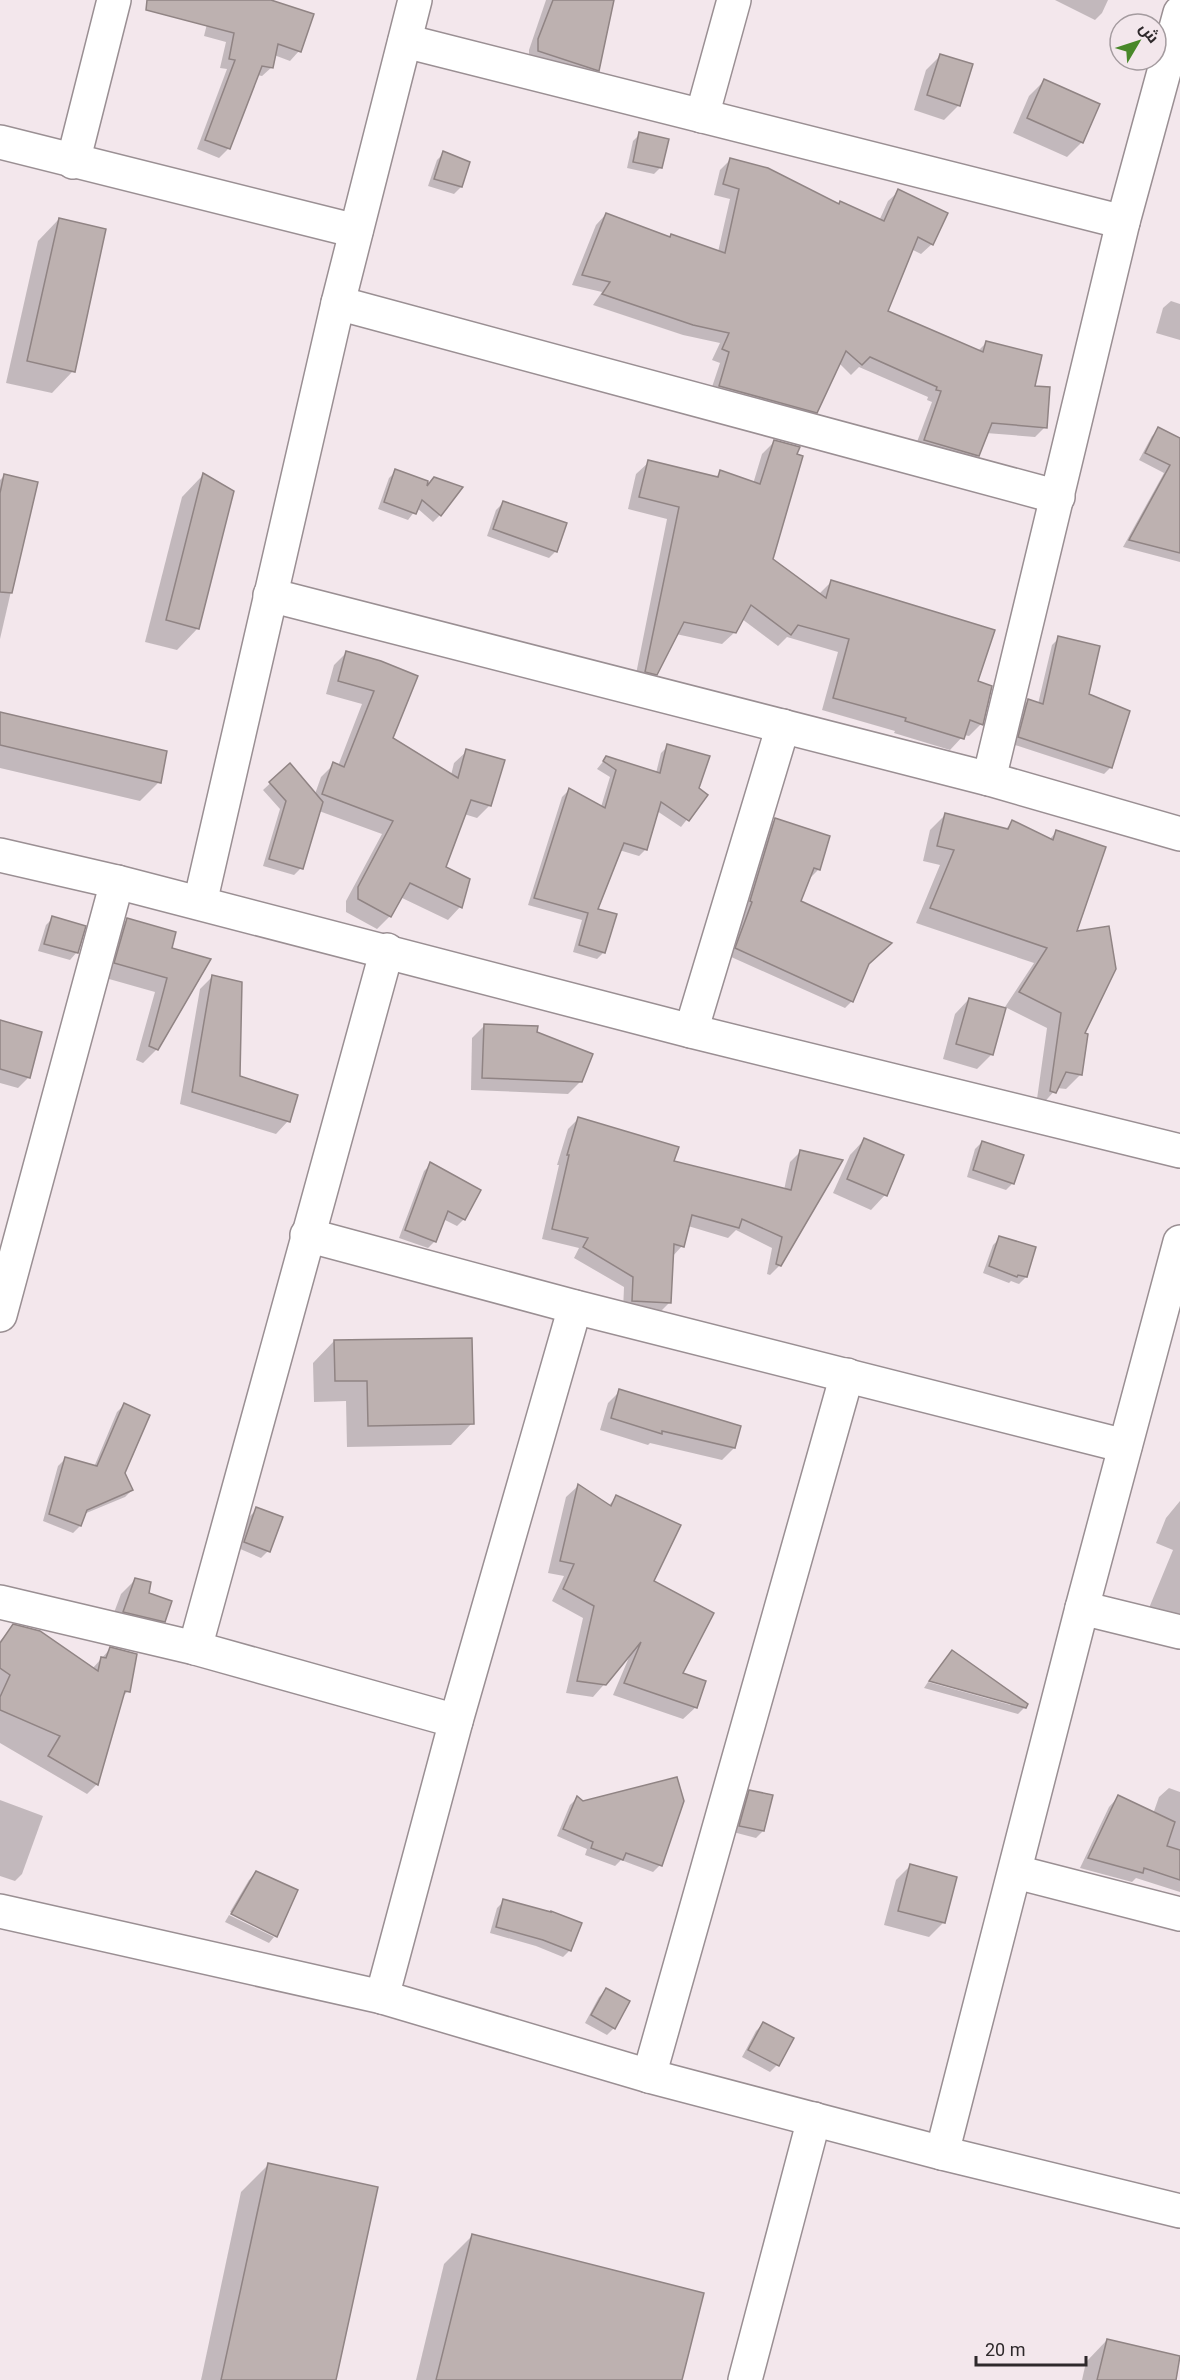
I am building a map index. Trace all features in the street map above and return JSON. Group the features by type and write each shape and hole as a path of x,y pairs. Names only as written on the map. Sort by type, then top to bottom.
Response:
{"street":[{"path":"73,162 114,0"},
{"path":"200,903 338,303 415,0"},
{"path":"702,116 734,0"},
{"path":"989,779 1122,222 1180,13"},
{"path":"405,41 1122,222"},
{"path":"0,142 356,231"},
{"path":"338,303 1058,496"},
{"path":"270,595 989,779 1180,834"},
{"path":"691,1031 783,726"},
{"path":"0,855 387,950 691,1031 1180,1151"},
{"path":"0,1315 117,882"},
{"path":"195,1648 387,950"},
{"path":"307,1235 575,1307 1125,1446"},
{"path":"942,2153 1082,1608 1180,1242"},
{"path":"382,1997 456,1721 575,1307"},
{"path":"649,2076 847,1375"},
{"path":"0,1602 195,1648 456,1721"},
{"path":"1082,1608 1180,1632"},
{"path":"1016,1872 1180,1914"},
{"path":"0,1911 382,1997 649,2076 942,2153 1180,2211"},
{"path":"745,2380 814,2119"}],"building":[{"path":"147,0 271,0 314,14 301,52 278,44 273,68 262,66 230,149 205,140 235,60 229,59 234,33 146,10"},
{"path":"553,0 614,0 599,71 538,51 538,39"},
{"path":"940,54 973,64 960,106 927,95"},
{"path":"1044,79 1100,104 1083,143 1027,118"},
{"path":"639,132 669,139 662,168 633,162"},
{"path":"443,151 470,162 462,187 434,179"},
{"path":"730,158 768,168 839,204 840,201 884,221 898,189 948,213 933,245 918,237 888,311 983,352 986,341 1042,355 1035,386 1050,387 1047,428 992,423 979,456 924,440 941,391 936,390 937,387 870,357 862,365 846,351 817,413 719,386 729,352 722,349 729,333 693,325 602,294 610,282 582,275 606,213 670,237 671,234 725,253 739,189 723,184"},
{"path":"59,218 106,229 75,372 27,361"},
{"path":"1158,427 1180,438 1180,553 1129,540 1170,465 1145,453"},
{"path":"774,440 800,447 797,454 803,456 773,559 826,598 831,580 995,630 978,681 992,686 983,725 970,720 964,739 905,721 906,718 833,698 849,639 798,625 791,635 751,605 736,633 684,622 657,675 645,672 679,507 639,497 648,460 718,477 720,470 760,484"},
{"path":"395,469 428,481 427,486 434,477 463,487 441,516 422,500 416,514 384,502"},
{"path":"203,473 234,491 199,629 166,620"},
{"path":"4,474 38,482 12,593 0,592 0,493"},
{"path":"503,501 567,523 557,552 493,529"},
{"path":"1058,636 1100,646 1089,694 1130,711 1112,768 1018,737 1028,699 1043,704"},
{"path":"346,651 381,661 418,676 393,738 458,778 466,749 505,760 491,806 471,800 446,867 470,879 462,908 410,883 391,917 358,899 358,887 393,821 322,794 333,762 344,767 374,691 338,681"},
{"path":"0,712 167,751 161,783 0,745"},
{"path":"667,744 710,756 699,788 708,795 689,821 661,802 647,850 624,843 598,909 617,914 605,953 579,945 588,913 534,898 569,788 605,808 616,770 603,761 606,756 660,773"},
{"path":"290,763 323,802 303,869 269,859 286,801 269,782"},
{"path":"945,813 1008,829 1012,820 1053,840 1056,830 1106,847 1077,931 1109,926 1116,969 1085,1033 1088,1034 1082,1075 1066,1072 1056,1093 1050,1091 1061,1013 1019,992 1047,948 930,908 954,850 937,846"},
{"path":"775,818 830,836 820,870 814,868 801,901 892,943 869,964 853,1002 735,948 752,902 750,901"},
{"path":"52,916 86,926 78,953 44,944"},
{"path":"127,918 176,932 172,948 211,959 158,1050 149,1046 167,978 114,963"},
{"path":"212,975 242,982 240,1076 298,1095 290,1122 192,1092"},
{"path":"969,998 1006,1008 993,1055 956,1044"},
{"path":"0,1020 42,1032 30,1078 0,1069"},
{"path":"484,1024 538,1026 537,1032 593,1054 582,1082 482,1078"},
{"path":"578,1117 679,1147 674,1161 791,1190 800,1150 843,1160 781,1266 776,1264 782,1237 742,1219 739,1228 692,1215 684,1247 674,1244 671,1303 632,1301 633,1277 583,1247 588,1238 552,1229 569,1155 567,1155"},
{"path":"864,1138 904,1155 887,1196 847,1179"},
{"path":"982,1141 1024,1155 1014,1184 973,1170"},
{"path":"430,1162 481,1190 465,1220 448,1211 436,1242 405,1230"},
{"path":"999,1236 1036,1247 1027,1277 1018,1275 1017,1277 989,1266"},
{"path":"472,1338 474,1424 368,1426 367,1381 335,1381 334,1340"},
{"path":"619,1389 741,1426 735,1448 662,1431 662,1434 611,1418"},
{"path":"124,1403 150,1415 125,1473 133,1490 87,1510 81,1526 49,1514 65,1457 97,1466"},
{"path":"578,1484 611,1506 616,1495 681,1525 654,1581 714,1613 683,1673 706,1681 697,1708 624,1683 641,1642 606,1685 577,1681 594,1606 563,1589 574,1564 560,1561"},
{"path":"256,1507 283,1517 270,1552 244,1542"},
{"path":"135,1578 151,1582 149,1593 172,1601 165,1622 123,1612"},
{"path":"13,1624 40,1631 98,1671 101,1657 106,1658 110,1647 137,1654 130,1692 125,1691 98,1785 48,1756 60,1736 0,1710 0,1697 10,1675 0,1668 0,1643"},
{"path":"952,1650 1028,1704 1026,1708 929,1681"},
{"path":"677,1777 684,1801 662,1866 626,1853 623,1860 591,1848 593,1842 563,1829 577,1796 583,1801"},
{"path":"749,1790 773,1795 764,1831 739,1826"},
{"path":"1118,1795 1175,1822 1167,1846 1180,1850 1180,1880 1144,1868 1143,1873 1088,1858"},
{"path":"910,1864 957,1877 945,1923 898,1911"},
{"path":"256,1871 298,1890 277,1937 231,1914"},
{"path":"503,1899 551,1911 582,1923 571,1951 543,1940 496,1927"},
{"path":"606,1988 630,2001 615,2029 591,2015"},
{"path":"763,2022 794,2038 779,2066 748,2050"},
{"path":"268,2163 378,2187 336,2380 221,2380"},
{"path":"472,2234 704,2293 682,2380 436,2380"},
{"path":"1107,2339 1180,2356 1176,2380 1097,2380"}]}
